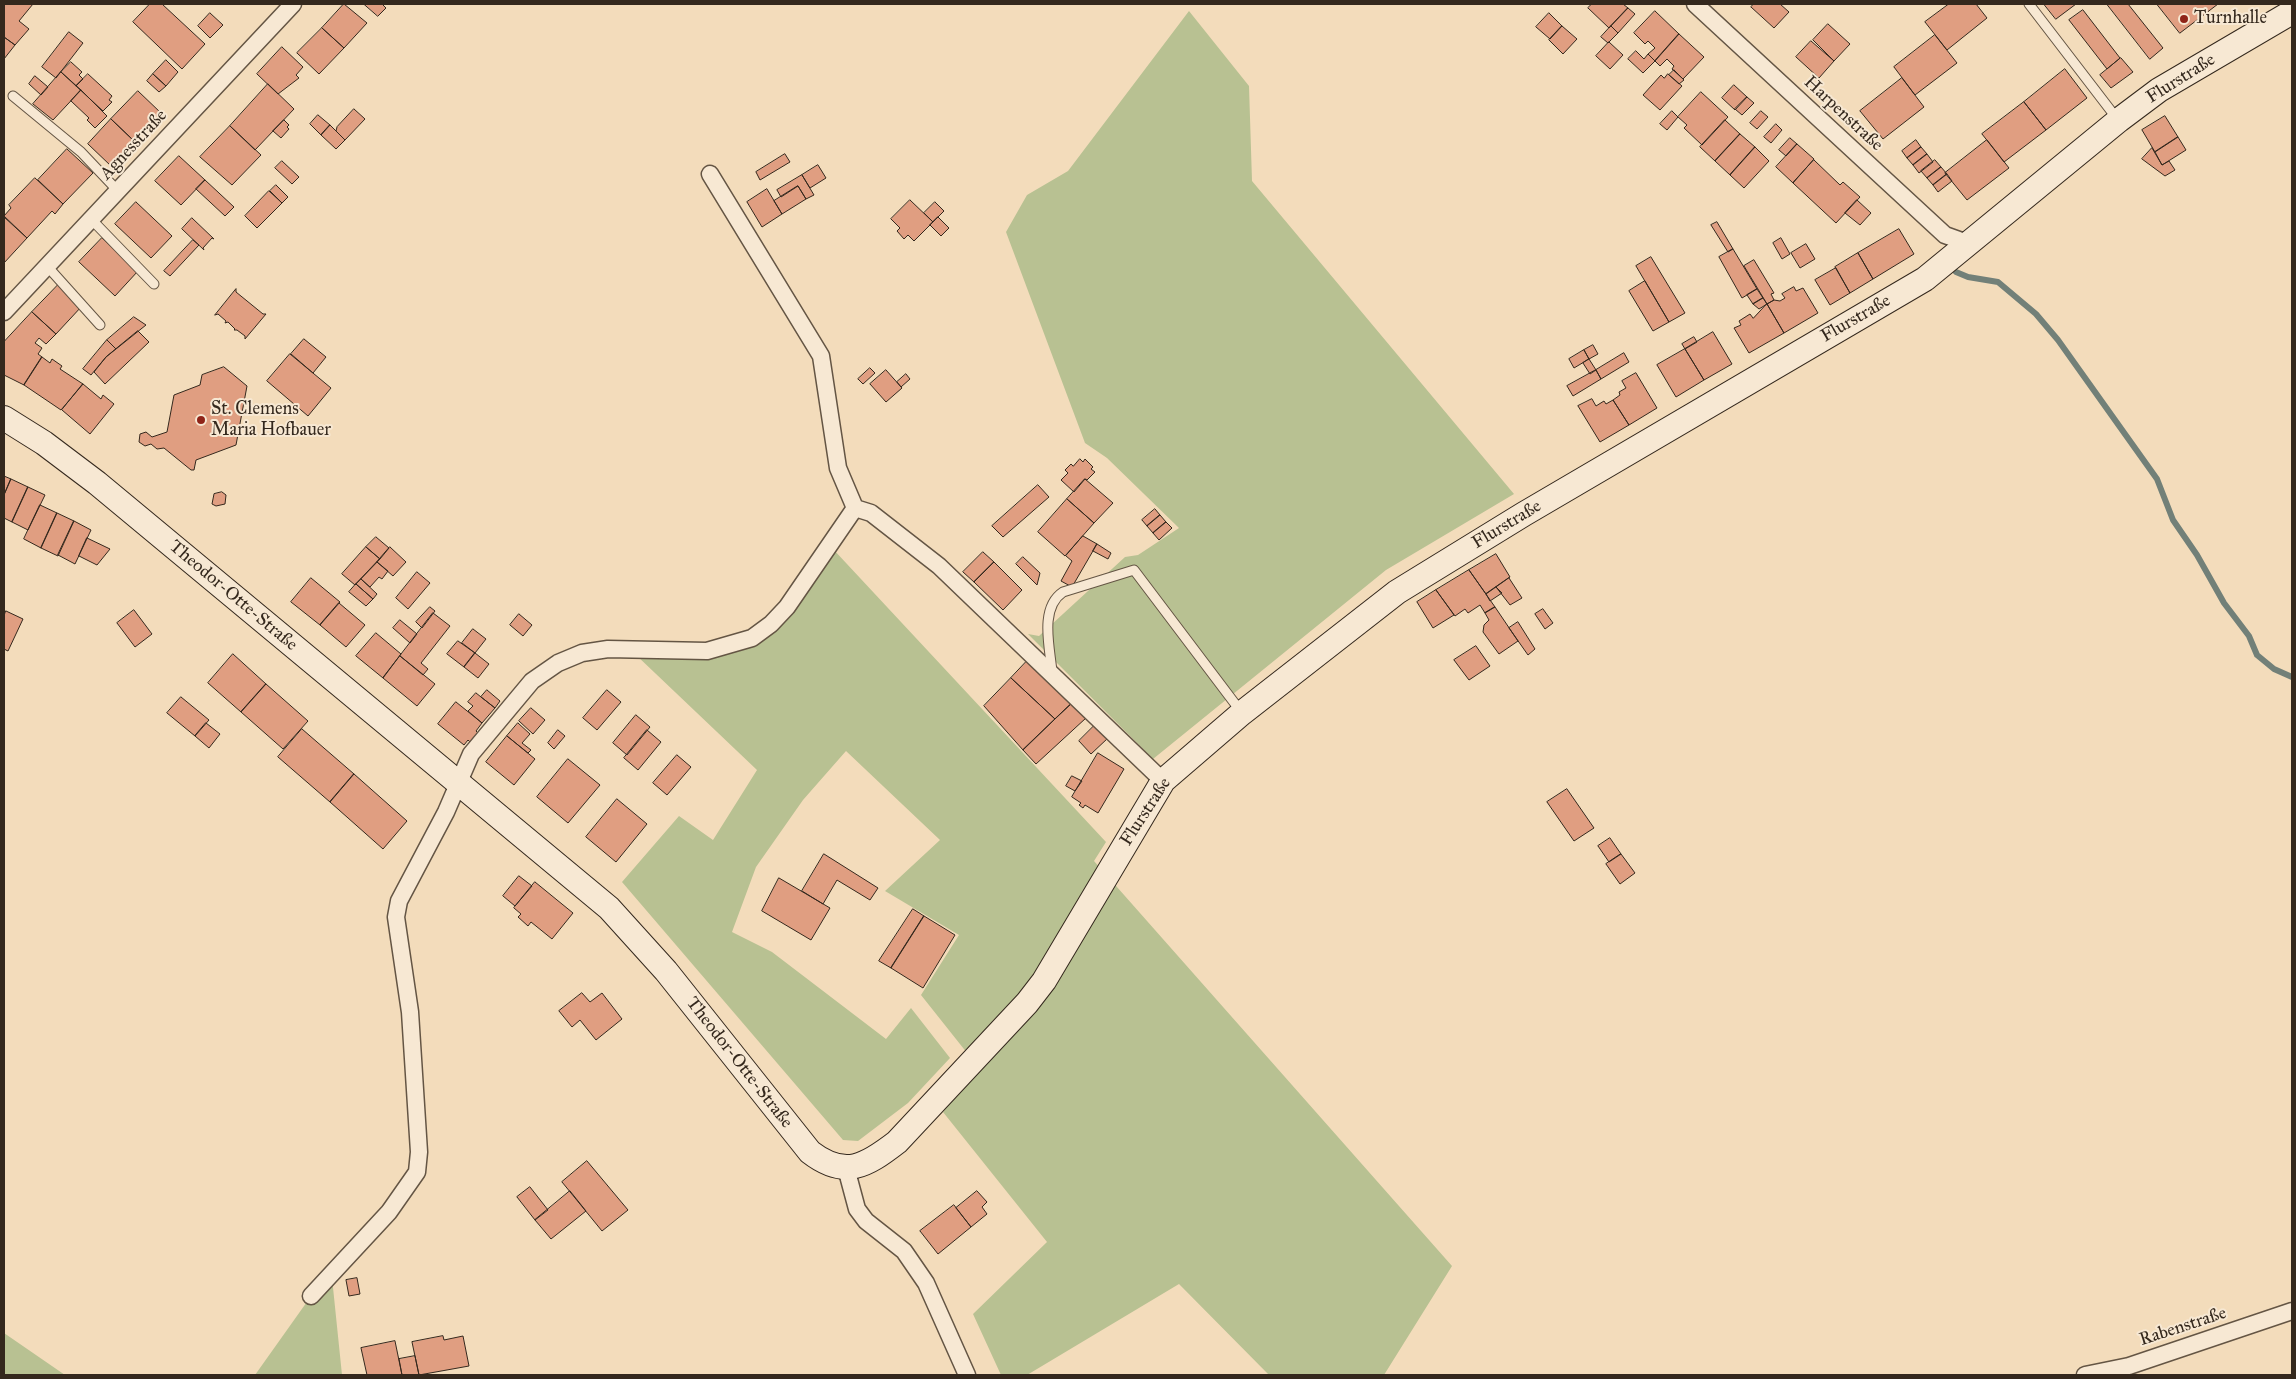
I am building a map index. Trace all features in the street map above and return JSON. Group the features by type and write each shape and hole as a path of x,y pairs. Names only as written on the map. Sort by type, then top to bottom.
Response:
{"street":[{"name":"Agnesstraße","path":"4,312 293,4"},
{"name":"Harpenstraße","path":"1695,4 1945,235 1970,244"},
{"name":"Flurstraße","path":"846,1168 862,1165 876,1158 897,1142 1027,1003 1044,981 1163,781 1242,713 1397,592 1524,514 1925,279 2119,120 2159,90 2292,12"},
{"path":"710,174 821,356 838,468 855,508 871,513 939,566 1052,672 1163,781"},
{"name":"Theodor-Otte-Straße","path":"4,418 44,443 97,483 609,908 666,971 810,1152 822,1162 846,1168"},
{"path":"311,1296 389,1212 417,1172 419,1152 410,1012 396,917 399,901 446,812 471,754 532,681 558,663 582,653 599,650 707,651 752,638 771,624 787,607 855,508"},
{"path":"846,1168 857,1209 866,1221 904,1252 926,1283 967,1375"},
{"name":"Rabenstraße","path":"2085,1375 2128,1366 2292,1312"}],"lane":[{"path":"2029,4 2119,120"},
{"path":"13,96 81,152 118,191"},
{"path":"91,219 154,284"},
{"path":"47,266 100,325"},
{"path":"1052,672 1048,614 1054,600 1063,592 1134,570 1242,713"}],"green space":[{"path":"1189,11 1249,86 1252,181 1514,494 1386,570 1153,759 1028,634 1039,636 1125,557 1138,555 1179,528 1107,458 1085,443 1006,232 1027,195 1068,171"},
{"path":"833,549 1106,842 1094,861 1452,1266 1384,1375 1269,1375 1179,1284 1027,1375 1001,1375 973,1314 1047,1242 943,1112 979,1068 921,995 959,935 885,891 940,840 846,751 803,800 756,867 732,932 772,952 886,1039 911,1008 950,1058 908,1103 858,1141 843,1140 622,882 679,816 713,840 757,770 635,654 742,648"},
{"path":"331,1268 342,1375 255,1375"},
{"path":"4,1333 65,1375 4,1375"}],"building":[{"path":"4,4 33,4 19,21 29,29 15,45 4,37"},
{"path":"150,4 162,4 205,44 182,69 133,22"},
{"path":"344,4 367,23 344,48 322,28"},
{"path":"364,4 382,4 386,8 378,16"},
{"path":"1592,4 1623,4 1628,8 1609,28 1588,8"},
{"path":"1754,4 1780,4 1789,12 1774,28 1751,7"},
{"path":"1949,4 1976,4 1987,18 1947,50 1925,22"},
{"path":"2044,4 2076,4 2056,19"},
{"path":"2107,4 2128,4 2163,48 2150,59"},
{"name":"Turnhalle","path":"2157,4 2218,4 2180,33"},
{"path":"1628,8 1635,14 1618,33 1611,26"},
{"path":"2083,10 2120,58 2107,69 2069,20"},
{"path":"1655,11 1679,34 1655,61 1648,54 1655,48 1648,41 1645,44 1634,33"},
{"path":"210,13 223,25 210,38 198,26"},
{"path":"1549,13 1562,26 1550,39 1536,27"},
{"path":"1828,24 1850,44 1834,61 1813,40"},
{"path":"1562,26 1577,39 1563,54 1549,40"},
{"path":"1611,26 1618,33 1608,43 1601,37"},
{"path":"322,28 344,48 319,74 297,53"},
{"path":"69,32 83,43 56,78 42,67"},
{"path":"1679,34 1704,57 1683,79 1672,69 1674,66 1667,59 1660,66 1655,61"},
{"path":"1935,35 1957,63 1915,95 1894,67"},
{"path":"4,37 15,45 4,59"},
{"path":"1811,41 1834,61 1819,78 1796,57"},
{"path":"1609,42 1623,55 1610,69 1596,56"},
{"path":"282,47 303,67 296,75 299,78 278,94 257,74"},
{"path":"1636,51 1644,59 1648,54 1655,61 1643,73 1628,59"},
{"path":"2121,58 2133,72 2111,88 2100,75"},
{"path":"166,60 178,72 166,86 153,74"},
{"path":"71,62 82,72 79,75 83,79 76,86 61,72"},
{"path":"2065,69 2087,98 2046,130 2024,102"},
{"path":"1674,70 1684,80 1679,84 1669,75"},
{"path":"61,72 81,90 53,120 33,104"},
{"path":"88,74 112,96 109,100 112,102 103,111 76,86"},
{"path":"153,74 166,86 159,92 147,81"},
{"path":"1668,74 1682,86 1660,110 1643,95 1661,75 1664,78"},
{"path":"35,76 48,87 41,95 29,84"},
{"path":"1902,78 1924,107 1883,139 1860,111"},
{"path":"268,84 294,109 255,150 230,126"},
{"path":"1734,85 1747,97 1735,110 1722,98"},
{"path":"81,90 107,116 95,128 87,120 89,118 71,101"},
{"path":"138,91 161,113 134,141 111,119"},
{"path":"1701,92 1728,117 1702,145 1684,128 1687,125 1678,117"},
{"path":"1747,97 1754,103 1742,115 1735,109"},
{"path":"2024,102 2046,130 2004,162 1982,134"},
{"path":"354,109 365,119 345,140 336,131 337,127"},
{"path":"1672,111 1678,117 1667,130 1660,124"},
{"path":"1761,111 1768,117 1757,129 1750,123"},
{"path":"318,115 330,125 321,135 310,124"},
{"path":"2165,116 2178,137 2155,152 2142,130"},
{"path":"111,119 134,141 111,166 88,144"},
{"path":"284,120 289,125 287,127 289,129 281,138 273,131"},
{"path":"1725,120 1740,134 1715,161 1700,147"},
{"path":"1776,124 1782,130 1771,143 1764,137"},
{"path":"330,125 345,140 336,149 321,135"},
{"path":"230,126 261,155 232,185 200,157"},
{"path":"1740,134 1755,147 1730,175 1715,161"},
{"path":"2178,137 2186,150 2162,165 2155,152"},
{"path":"1790,138 1797,144 1786,156 1779,150"},
{"path":"1916,140 1921,147 1907,158 1902,151"},
{"path":"1987,140 2009,168 1967,200 1945,173"},
{"path":"1797,144 1814,159 1793,183 1776,167"},
{"path":"1755,147 1769,161 1744,188 1730,175"},
{"path":"1921,147 1927,154 1913,165 1907,158"},
{"path":"2152,148 2162,165 2169,161 2175,170 2165,176 2142,159"},
{"path":"67,149 93,173 63,204 38,180"},
{"path":"785,154 790,162 760,180 756,172"},
{"path":"1927,154 1933,162 1919,173 1913,165"},
{"path":"179,156 205,180 181,205 155,181"},
{"path":"1814,160 1840,185 1843,182 1860,197 1836,223 1793,183"},
{"path":"1935,160 1941,167 1927,178 1921,171"},
{"path":"282,161 299,177 292,184 275,168"},
{"path":"818,165 826,178 810,188 802,175"},
{"path":"1941,167 1947,174 1933,185 1927,178"},
{"path":"1947,174 1952,181 1938,192 1933,185"},
{"path":"802,175 814,195 806,199 798,186 781,197 777,190"},
{"path":"35,178 63,204 55,214 52,211 27,238 4,216 11,208 9,205"},
{"path":"205,180 234,207 225,216 196,189"},
{"path":"276,185 288,197 282,203 270,191"},
{"path":"798,186 806,199 782,214 774,201"},
{"path":"767,189 782,214 762,227 747,202"},
{"path":"269,191 282,203 257,228 245,216"},
{"path":"910,200 933,222 914,241 908,235 904,239 897,231 900,228 891,219"},
{"path":"1857,200 1871,213 1860,225 1845,213"},
{"path":"136,202 172,236 151,258 115,224"},
{"path":"935,202 944,211 933,222 924,213"},
{"path":"4,217 27,238 4,263"},
{"path":"938,217 949,228 941,236 930,225"},
{"path":"192,218 214,239 212,238 203,248 204,250 182,229"},
{"path":"1717,222 1733,249 1728,252 1711,225"},
{"path":"1899,229 1914,254 1873,279 1858,253"},
{"path":"102,238 138,271 115,296 79,262"},
{"path":"1781,238 1790,254 1782,259 1773,243"},
{"path":"193,240 199,245 170,276 164,271"},
{"path":"1806,244 1815,259 1800,268 1791,253"},
{"path":"1733,249 1757,289 1742,298 1719,257"},
{"path":"1858,253 1873,279 1850,293 1835,267"},
{"path":"1651,257 1685,313 1669,322 1636,266"},
{"path":"1754,260 1774,293 1771,294 1774,300 1767,304 1744,266"},
{"path":"1836,268 1850,293 1830,305 1815,280"},
{"path":"1645,281 1669,322 1653,331 1629,291"},
{"path":"59,284 82,306 56,334 32,312"},
{"path":"1794,287 1796,291 1803,288 1818,313 1784,333 1767,304 1774,300 1780,301 1785,298 1782,294"},
{"path":"236,289 236,292 263,314 266,314 245,339 245,336 234,330 228,322 225,323 226,321 218,314 215,315"},
{"path":"1757,289 1763,298 1753,304 1747,295"},
{"path":"1763,298 1767,304 1759,309 1753,304"},
{"path":"1767,304 1784,333 1749,353 1734,328 1741,325 1739,321 1750,314 1753,318"},
{"path":"32,312 56,334 46,344 39,338 35,343 42,348 38,354 42,357 24,385 4,375 4,342"},
{"path":"134,317 146,325 116,349 107,340"},
{"path":"138,331 149,342 105,384 94,372 106,357"},
{"path":"1713,332 1732,364 1704,380 1685,349"},
{"path":"1694,337 1697,342 1685,349 1682,344"},
{"path":"304,339 326,357 313,373 291,354"},
{"path":"107,340 116,349 106,357 91,375 83,369"},
{"path":"1593,345 1598,354 1589,359 1584,350"},
{"path":"1685,349 1704,380 1676,397 1657,365"},
{"path":"1584,350 1589,359 1574,368 1569,359"},
{"path":"1624,353 1629,362 1601,379 1596,370"},
{"path":"290,354 331,388 308,416 267,381"},
{"path":"42,357 50,363 52,359 62,366 60,369 83,384 61,410 24,385"},
{"path":"1589,359 1596,370 1590,374 1583,363"},
{"path":"224,367 247,386 236,445 196,460 194,470 191,470 164,448 157,449 151,444 145,446 139,442 140,434 146,432 152,437 167,432 174,395 200,385 202,375"},
{"path":"870,368 875,373 863,384 858,379"},
{"path":"886,370 902,388 886,402 870,384"},
{"path":"1596,370 1601,379 1573,396 1567,386"},
{"path":"1636,373 1657,408 1629,425 1613,400 1620,395 1619,392 1626,388 1622,381"},
{"path":"906,374 910,379 901,387 897,382"},
{"path":"83,384 101,399 103,395 114,404 90,434 62,410"},
{"path":"1592,399 1596,406 1604,401 1606,404 1613,400 1629,425 1600,442 1578,406"},
{"path":"1080,459 1083,462 1085,459 1095,472 1087,480 1085,479 1074,492 1061,480 1068,473 1065,470 1071,464 1073,466"},
{"path":"4,476 11,479 4,495"},
{"path":"11,479 28,487 12,522 4,518 4,495"},
{"path":"1085,479 1113,503 1094,523 1067,499"},
{"path":"1038,485 1049,497 1003,537 992,526"},
{"path":"28,487 45,495 28,530 12,522"},
{"path":"222,492 226,495 225,504 216,506 212,504 214,494"},
{"path":"1067,499 1094,523 1065,556 1038,532"},
{"path":"40,505 57,513 41,548 24,539"},
{"path":"1155,509 1160,515 1147,526 1142,520"},
{"path":"57,513 74,521 58,556 41,548"},
{"path":"1160,515 1166,522 1153,533 1147,526"},
{"path":"74,521 91,530 75,564 58,555"},
{"path":"1166,522 1172,528 1159,540 1153,533"},
{"path":"1083,536 1097,544 1072,587 1061,581 1072,561 1066,556"},
{"path":"376,537 389,548 380,559 366,547"},
{"path":"87,538 110,549 97,565 79,556"},
{"path":"1097,544 1111,553 1108,559 1093,551"},
{"path":"366,547 380,559 355,585 342,574"},
{"path":"390,547 406,562 393,576 377,562"},
{"path":"983,552 994,562 974,582 963,572"},
{"path":"1496,554 1510,577 1486,594 1469,570"},
{"path":"1023,557 1040,573 1037,585 1016,564"},
{"path":"377,562 388,571 382,579 379,577 370,587 361,579"},
{"path":"994,562 1022,590 1003,610 974,582"},
{"path":"1469,570 1495,607 1485,613 1480,605 1468,613 1465,609 1455,616 1436,590"},
{"path":"417,572 430,583 408,609 396,598"},
{"path":"311,578 340,602 320,625 291,602"},
{"path":"1509,578 1522,598 1510,605 1496,587"},
{"path":"361,579 377,594 373,599 356,584"},
{"path":"356,584 373,599 366,606 349,592"},
{"path":"1496,587 1502,593 1490,601 1486,594"},
{"path":"1436,590 1454,615 1433,628 1417,602"},
{"path":"339,603 365,625 346,647 320,625"},
{"path":"430,607 435,611 422,628 416,622"},
{"path":"1495,607 1518,641 1499,654 1483,632 1484,625 1489,620 1485,613"},
{"path":"1543,609 1553,623 1545,629 1535,614"},
{"path":"134,610 152,634 135,647 117,623"},
{"path":"6,611 23,619 8,651 4,649 4,616"},
{"path":"433,613 450,626 421,663 428,669 423,675 400,656"},
{"path":"519,614 532,625 523,636 510,625"},
{"path":"400,620 417,634 410,643 393,628"},
{"path":"1518,622 1535,649 1528,655 1509,628"},
{"path":"473,629 486,639 475,653 462,643"},
{"path":"376,633 401,654 383,678 356,656"},
{"path":"458,641 475,653 464,667 447,654"},
{"path":"1476,646 1490,666 1469,680 1454,660"},
{"path":"475,653 489,664 478,678 464,667"},
{"path":"233,654 266,684 241,712 208,683"},
{"path":"400,656 435,684 417,706 383,678"},
{"path":"1027,661 1071,704 1055,719 1011,678"},
{"path":"1011,678 1055,719 1023,750 984,706"},
{"path":"266,684 308,721 283,749 241,712"},
{"path":"487,690 500,701 495,708 481,697"},
{"path":"607,690 621,702 597,730 583,718"},
{"path":"476,693 495,708 482,723 468,711 473,706 468,702"},
{"path":"181,697 209,720 195,736 167,713"},
{"path":"456,702 482,723 476,731 479,734 471,743 468,740 464,745 438,724"},
{"path":"1071,704 1086,718 1036,764 1023,750"},
{"path":"531,708 545,720 533,734 519,721"},
{"path":"636,715 650,727 627,755 613,743"},
{"path":"206,723 220,734 209,748 195,736"},
{"path":"518,723 530,734 522,743 531,750 528,753 507,736"},
{"path":"1095,725 1108,738 1091,754 1079,741"},
{"path":"302,729 354,774 330,802 278,757"},
{"path":"558,730 565,736 554,749 548,743"},
{"path":"647,730 661,742 638,770 624,758"},
{"path":"507,736 535,759 514,785 486,762"},
{"path":"1098,753 1124,769 1098,813 1085,805 1083,808 1079,805 1081,803 1072,797"},
{"path":"677,755 691,767 667,795 653,783"},
{"path":"568,759 600,785 568,823 537,797"},
{"path":"354,774 407,821 383,849 330,802"},
{"path":"1072,776 1082,781 1075,791 1066,786"},
{"path":"1567,789 1594,828 1574,841 1547,802"},
{"path":"617,799 647,824 616,862 586,837"},
{"path":"1610,838 1621,854 1609,862 1598,846"},
{"path":"824,854 878,888 870,900 837,880 823,904 802,891"},
{"path":"1621,854 1635,873 1620,884 1606,864"},
{"path":"519,876 532,886 515,906 503,896"},
{"path":"779,878 830,908 811,940 762,911"},
{"path":"535,882 573,913 552,939 531,922 528,926 518,917 521,914 514,908"},
{"path":"913,909 924,916 891,968 879,961"},
{"path":"924,916 955,935 923,988 891,968"},
{"path":"582,993 590,1002 602,993 622,1019 596,1040 580,1020 572,1027 559,1011"},
{"path":"587,1161 628,1210 602,1231 562,1182"},
{"path":"530,1187 548,1210 535,1220 517,1197"},
{"path":"570,1191 586,1211 551,1239 535,1220"},
{"path":"977,1191 987,1202 982,1207 987,1214 971,1227 956,1208"},
{"path":"954,1205 971,1227 938,1254 920,1231"},
{"path":"357,1278 360,1294 349,1296 346,1280"},
{"path":"443,1336 444,1340 463,1336 469,1366 419,1375 412,1342"},
{"path":"395,1341 402,1375 367,1375 361,1348"},
{"path":"415,1356 419,1375 402,1375 399,1359"}],"waterway":[{"path":"1956,272 1968,277 1998,282 2036,314 2058,340 2157,479 2173,520 2197,555 2224,603 2249,636 2257,655 2274,669 2292,677"}],"place":[{"name":"Turnhalle","path":"2184,19"},
{"name":"St. Clemens Maria Hofbauer","path":"201,420"}]}
